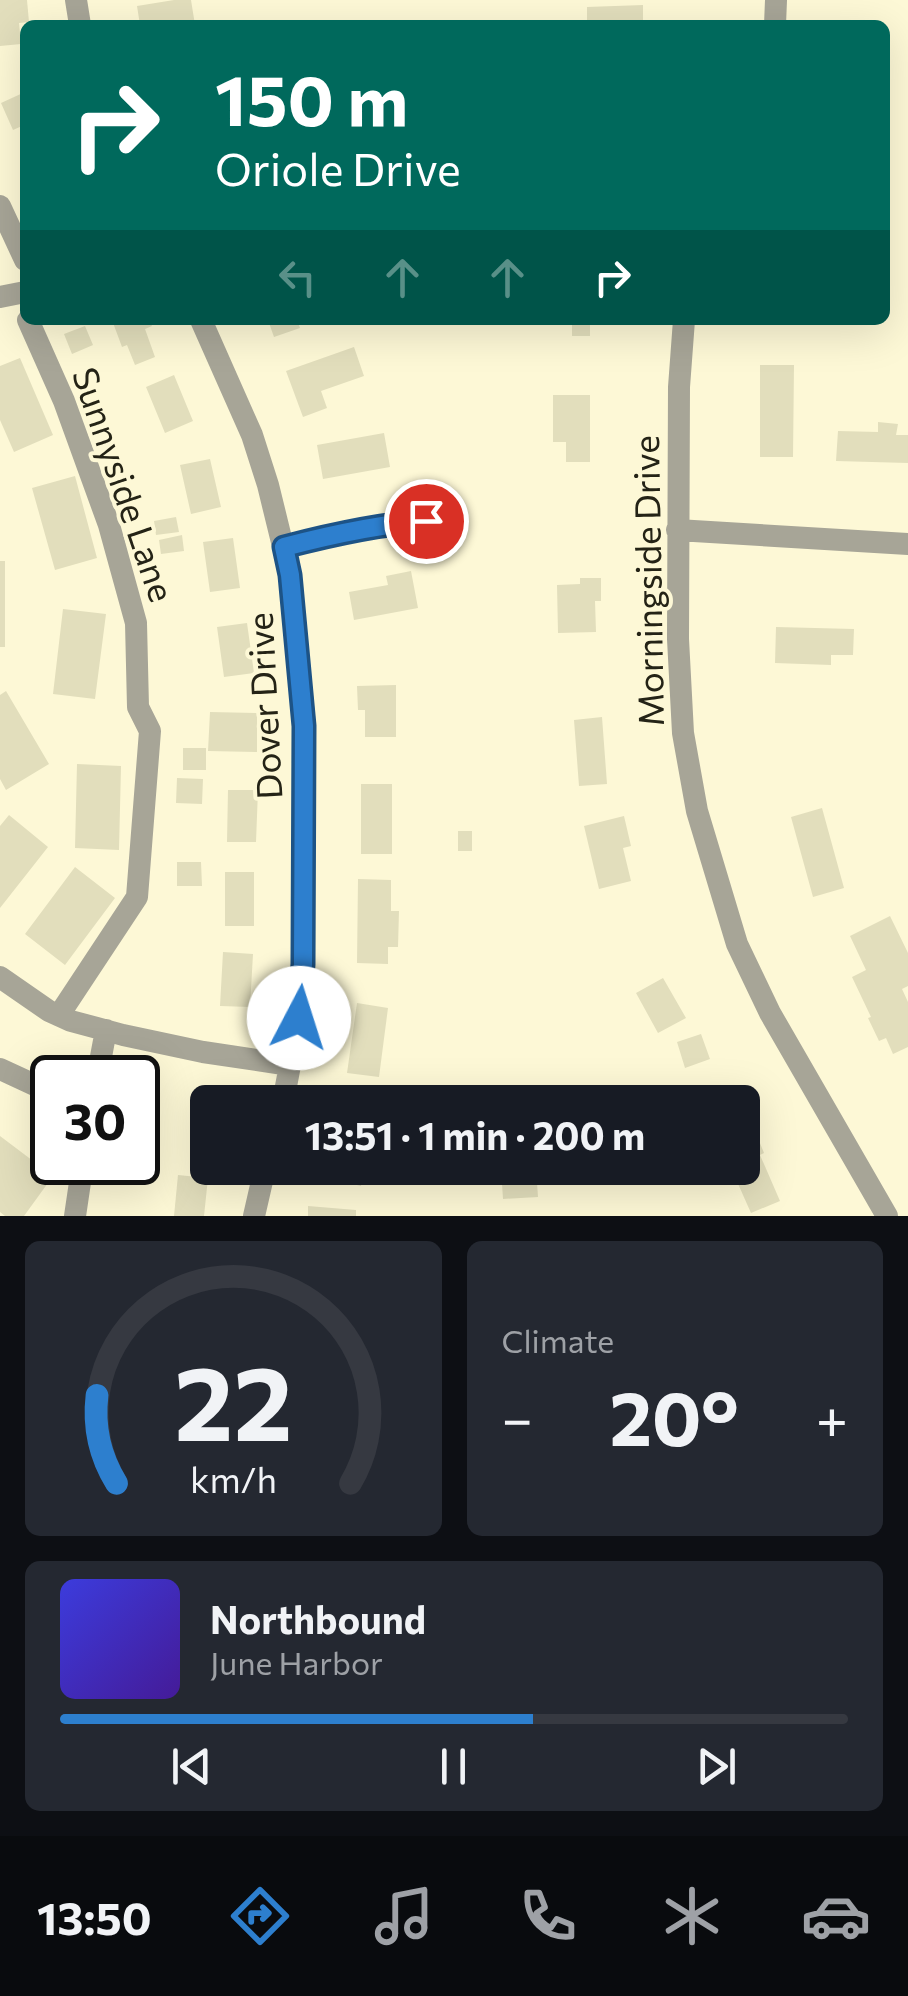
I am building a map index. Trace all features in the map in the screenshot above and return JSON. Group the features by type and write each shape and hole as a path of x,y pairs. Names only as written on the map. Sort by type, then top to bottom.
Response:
{"street":[{"path":"0,206 20,249"},
{"name":"Sunnyside Lane","path":"0,273 17,302"},
{"name":"Sunnyside Lane","path":"28,325 64,402 109,525 136,623 138,707 150,731 138,897 59,1015"},
{"name":"Dover Drive","path":"204,325 252,435 290,575 304,726 303,964 299,1018 286,1085"},
{"name":"Morningside Drive","path":"684,325 678,639 683,733 698,810 737,944 770,1014 887,1216"},
{"path":"284,547 321,537 426,521"},
{"path":"677,530 908,544"},
{"path":"0,977 71,1021 203,1052 290,1065"},
{"path":"101,1055 106,1030"},
{"path":"0,1069 30,1083"},
{"path":"75,1216 80,1185"},
{"path":"254,1216 262,1185"}],"building":[{"path":"0,0 27,0 29,20 20,20 20,44 0,46"},
{"path":"191,0 194,20 139,20 137,6"},
{"path":"643,5 643,20 587,20 587,7"},
{"path":"20,94 20,127 13,130 1,103"},
{"path":"114,325 152,325 145,329 155,357 135,365 127,345 122,347"},
{"path":"270,325 299,325 300,328 274,337"},
{"path":"572,325 590,325 590,336 572,336"},
{"path":"85,326 93,345 72,354 64,334"},
{"path":"354,347 364,376 321,391 327,408 303,417 286,371"},
{"path":"20,358 53,435 14,452 0,420 0,366"},
{"path":"760,365 794,365 793,457 760,457"},
{"path":"174,375 193,421 165,433 146,387"},
{"path":"553,395 590,395 590,462 566,462 566,442 553,442"},
{"path":"878,422 898,424 896,435 908,435 908,463 836,461 838,431 878,432"},
{"path":"384,433 390,467 323,479 317,445"},
{"path":"210,459 221,507 191,514 180,465"},
{"path":"75,476 97,558 55,570 32,488"},
{"path":"176,517 179,532 156,535 154,521"},
{"path":"182,535 184,551 161,554 159,540"},
{"path":"233,538 240,588 210,592 203,542"},
{"path":"0,561 5,561 5,647 0,647"},
{"path":"411,571 418,608 354,620 349,592 388,585 386,576"},
{"path":"580,578 601,578 601,601 595,601 596,632 558,633 557,585 580,584"},
{"path":"63,609 106,614 95,699 53,694"},
{"path":"247,623 254,673 224,677 217,627"},
{"path":"776,627 854,629 853,655 831,655 831,665 775,663"},
{"path":"396,685 396,737 365,737 365,710 358,710 357,686"},
{"path":"6,691 49,764 6,790 0,779 0,695"},
{"path":"210,712 257,713 257,752 208,751"},
{"path":"602,717 607,784 579,786 574,720"},
{"path":"183,748 206,748 206,770 183,770"},
{"path":"77,764 121,766 119,850 75,848"},
{"path":"177,778 203,779 202,804 176,803"},
{"path":"361,784 392,784 392,854 361,854"},
{"path":"228,790 258,790 256,842 227,842"},
{"path":"822,808 844,888 813,897 791,817"},
{"path":"9,815 48,847 0,908 0,826"},
{"path":"624,816 631,846 623,848 631,881 599,889 584,826"},
{"path":"458,831 472,831 472,851 458,851"},
{"path":"177,862 201,862 202,886 177,886"},
{"path":"75,867 115,898 65,965 25,934"},
{"path":"225,872 254,872 254,926 225,926"},
{"path":"358,879 391,880 391,911 399,911 398,947 388,947 388,964 357,963"},
{"path":"890,916 908,953 908,986 902,989 908,1002 908,1047 893,1054 886,1038 879,1041 852,977 866,970 850,936"},
{"path":"223,952 253,954 250,1007 220,1006"},
{"path":"663,978 686,1018 658,1033 636,993"},
{"path":"357,1003 388,1008 379,1077 347,1073"},
{"path":"701,1034 710,1059 685,1068 677,1042"},
{"path":"0,1136 30,1159 30,1185 46,1185 24,1216 5,1216 0,1212"},
{"path":"760,1155 780,1201 751,1213 739,1185 760,1185"},
{"path":"178,1175 190,1176 190,1185 207,1185 204,1216 174,1216"},
{"path":"502,1185 537,1185 538,1197 503,1199"},
{"path":"308,1206 356,1210 356,1216 308,1216"}],"route":[{"path":"299,1018 303,964 304,726 284,547 321,537 426,521"}]}
